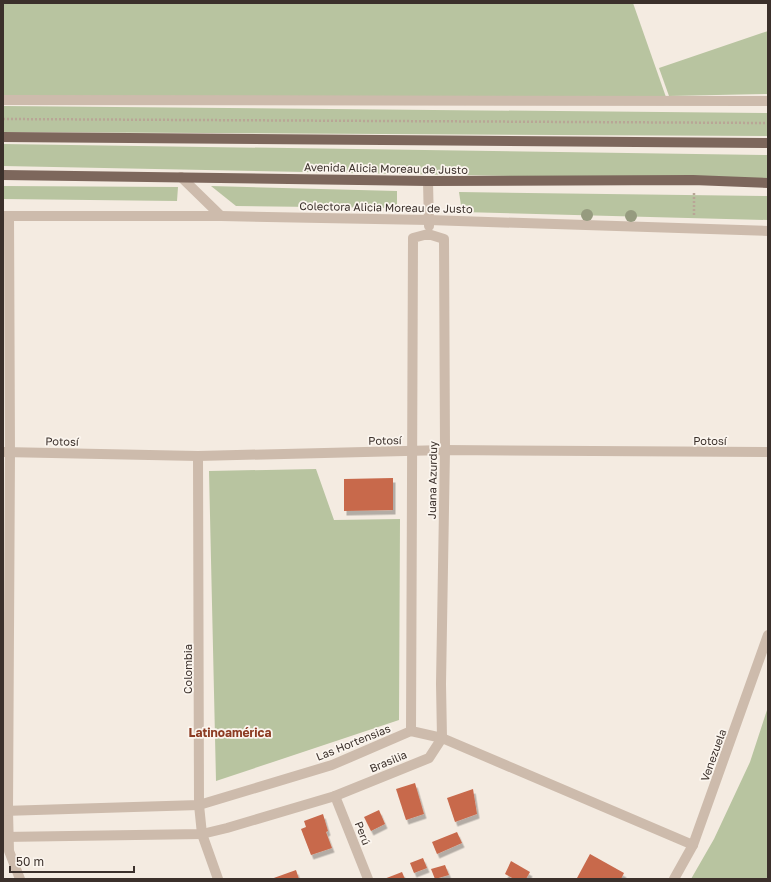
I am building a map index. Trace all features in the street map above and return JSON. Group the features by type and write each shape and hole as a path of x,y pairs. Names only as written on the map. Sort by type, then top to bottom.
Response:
{"main road":[{"path":"3,138 768,143"},
{"name":"Avenida Alicia Moreau de Justo","path":"3,175 428,180 693,180 768,183"}],"street":[{"path":"3,100 768,101"},
{"path":"181,178 221,216"},
{"path":"428,180 428,234"},
{"path":"6,216 7,452 5,811 6,837 9,851 20,879"},
{"name":"Colectora Alicia Moreau de Justo","path":"6,216 221,216 429,220 768,231"},
{"name":"Juana Azurduy","path":"411,731 413,238 428,234 444,239 445,450 441,684 442,738"},
{"name":"Potosí","path":"7,452 198,456 445,450 768,452"},
{"name":"Colombia","path":"198,456 199,805 202,834 218,879"},
{"name":"Venezuela","path":"674,879 693,845 768,635"},
{"path":"411,731 442,738 693,845"},
{"name":"Las Hortensias","path":"5,811 199,805 332,765 411,731"},
{"name":"Brasilia","path":"335,796 429,758 442,738"},
{"path":"6,837 202,834 335,796"},
{"name":"Perú","path":"335,796 368,879"}],"path":[{"path":"3,119 768,122"},
{"path":"694,195 694,218"}],"green space":[{"path":"3,3 633,3 667,100 3,100"},
{"path":"768,31 768,94 669,96 659,68"},
{"path":"3,106 768,113 768,136 3,132"},
{"path":"3,144 768,155 768,181 3,166"},
{"path":"3,186 178,187 177,201 3,199"},
{"path":"211,186 397,191 397,208 236,206"},
{"path":"459,192 768,196 768,220 462,212"},
{"path":"316,469 334,520 400,519 399,720 216,781 209,471"},
{"path":"768,707 768,879 691,879 714,839 750,762"}],"building":[{"path":"393,478 393,510 344,511 344,479"},
{"path":"415,783 424,814 406,820 396,789"},
{"path":"473,789 477,814 455,822 447,798"},
{"path":"379,810 385,824 371,831 364,817"},
{"path":"323,814 328,831 326,832 332,848 311,855 301,829 306,827 304,821"},
{"path":"457,832 462,843 437,854 432,842"},
{"path":"590,854 624,873 621,879 577,878"},
{"path":"423,858 427,868 414,873 410,863"},
{"path":"511,861 530,872 526,879 514,879 505,874"},
{"path":"445,865 449,875 435,879 431,869"},
{"path":"296,870 299,879 271,879"},
{"path":"402,872 405,879 384,879"}],"district":[{"name":"Latinoamérica","path":"230,732"}]}
